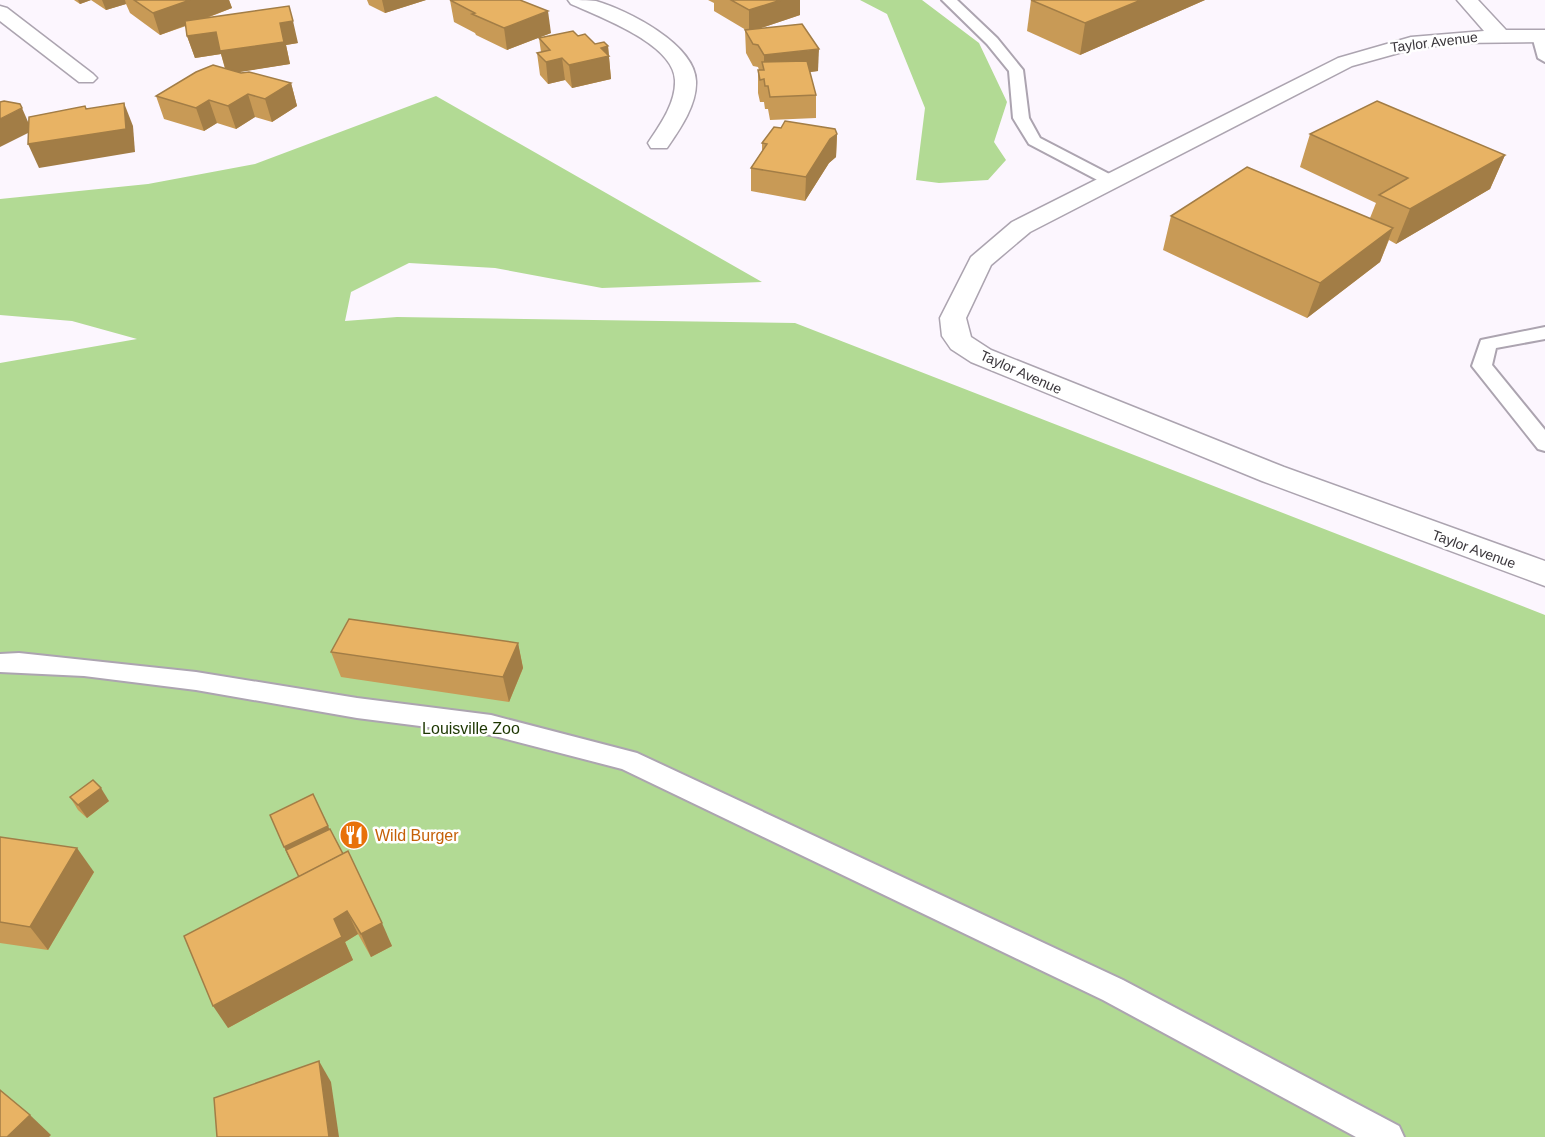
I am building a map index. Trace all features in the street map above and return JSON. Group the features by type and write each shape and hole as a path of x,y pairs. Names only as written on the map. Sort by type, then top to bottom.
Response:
{"street":[{"path":"578,0 653,38 673,54 684,71 684,92 675,120 659,143"},
{"path":"1467,0 1499,35"},
{"path":"0,12 86,78"},
{"name":"Taylor Avenue","path":"1543,44 1499,35 1410,43 1345,62 1021,227 999,243 980,262 953,318 956,336 961,343 981,356 1273,474 1545,574"}],"lane":[{"path":"949,0 992,41 1016,70 1021,118 1034,141 1111,181"},
{"path":"1545,333 1488,344 1482,366 1545,444"},
{"path":"0,663 19,662 84,667 196,681 357,708 491,725 628,760 1113,990 1388,1137"}],"green space":[{"path":"860,0 922,0 979,43 1007,102 994,142 1006,160 988,180 939,183 916,180 925,108 887,14"},
{"name":"Louisville Zoo","path":"436,96 762,282 602,288 495,268 409,263 351,292 345,321 397,317 795,323 1545,615 1545,1137 0,1137 0,363 137,339 72,321 0,315 0,199 148,184 255,164"}],"building":[{"path":"134,0 190,0 153,13"},
{"path":"450,0 520,0 548,11 504,28 472,14 475,13"},
{"path":"731,0 781,0 749,10"},
{"path":"1031,0 1141,0 1085,23"},
{"path":"289,6 293,21 280,23 284,42 220,51 216,32 187,36 185,21"},
{"path":"802,24 819,49 764,55 758,45 753,44 745,30"},
{"path":"573,31 578,36 585,34 595,44 604,42 608,46 601,48 609,56 569,65 562,58 546,62 537,53 550,50 539,38"},
{"path":"807,61 816,95 770,97 764,79 760,80 758,70 764,70 762,62"},
{"path":"213,65 291,83 265,99 248,94 228,106 209,100 196,108 156,96 196,72"},
{"path":"1377,101 1505,155 1410,209 1379,195 1408,178 1310,134"},
{"path":"0,102 20,104 22,108 0,119"},
{"path":"124,103 126,129 28,144 29,117 85,106 86,109"},
{"path":"785,121 835,129 837,134 830,139 806,177 751,168 767,144 762,143 774,127 781,128"},
{"path":"1247,167 1393,228 1320,283 1171,216"},
{"path":"349,619 518,643 503,677 331,652"},
{"path":"93,780 101,788 78,805 70,797"},
{"path":"313,794 328,826 284,847 270,815"},
{"path":"330,829 343,854 299,877 286,850"},
{"path":"0,837 77,848 30,927 0,922"},
{"path":"348,851 382,923 361,934 347,911 334,919 342,937 213,1006 184,936"},
{"path":"319,1061 329,1137 217,1137 214,1098"},
{"path":"0,1090 30,1115 7,1137 0,1137"}],"place":[{"name":"Wild Burger","path":"354,835"}]}
